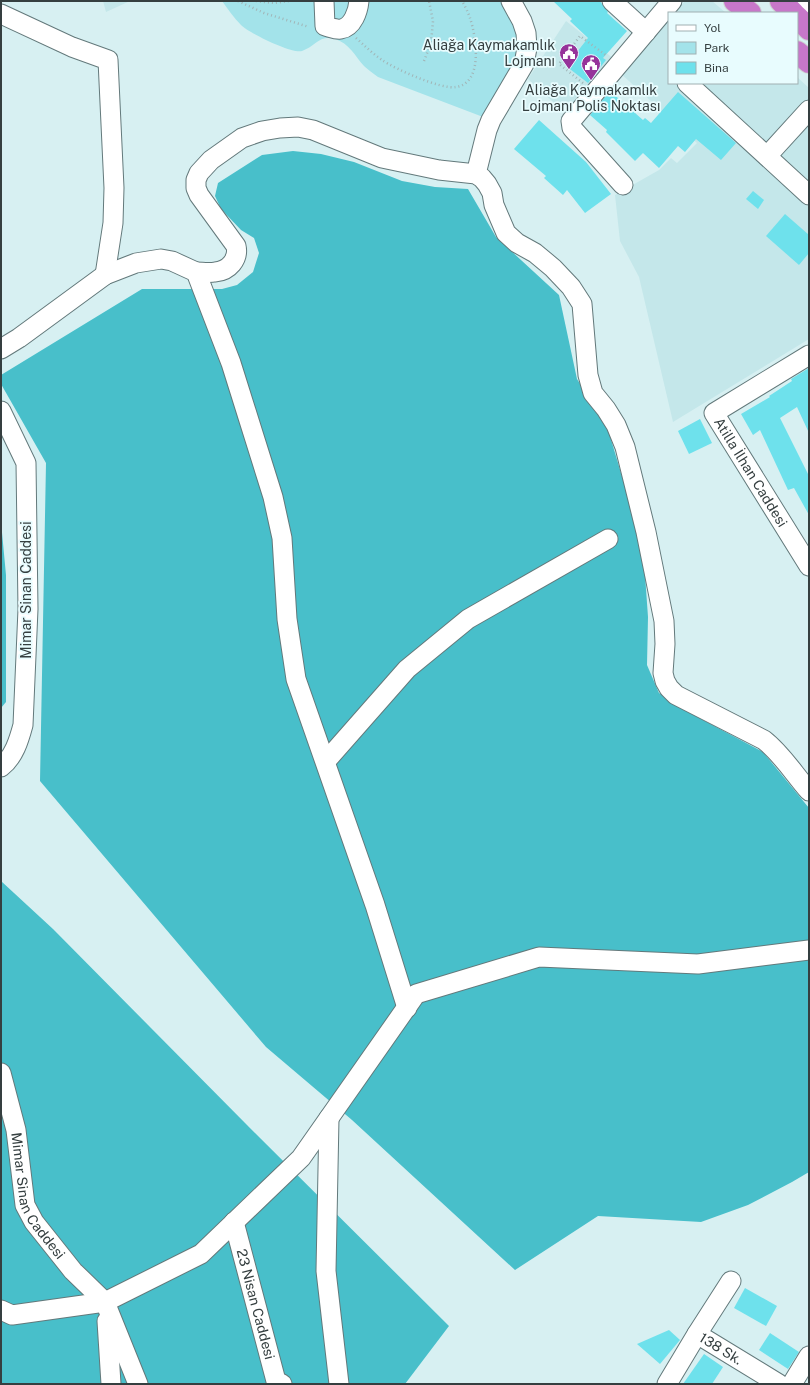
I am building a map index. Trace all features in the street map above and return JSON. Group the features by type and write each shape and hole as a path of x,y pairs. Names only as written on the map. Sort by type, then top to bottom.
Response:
{"highway":[{"path":"736,1 749,12"},
{"path":"781,1 792,12"},
{"path":"798,18 809,29"},
{"path":"798,53 809,62"}],"street":[{"path":"324,1 326,26 340,29 345,28 350,24 358,8 359,1"},
{"path":"476,174 491,120 524,64 527,48 526,33 522,21 511,1"},
{"path":"612,1 646,32"},
{"path":"623,185 572,128 571,121 672,1"},
{"path":"800,1 809,16"},
{"path":"1,14 72,47 108,60 114,188 113,223 105,275"},
{"path":"688,84 809,195"},
{"path":"767,156 809,110"},
{"path":"1,349 19,338 105,275 136,263 161,259 172,261 196,272 217,272 227,268 234,261 237,253 236,246 199,195 196,188 196,180 199,173 211,160 242,138 262,131 298,127 313,130 382,158 439,170 476,174 487,184 492,193 494,205 506,234 517,243 535,253 553,268 571,287 582,304 588,375 593,393 606,409 616,425 625,447 649,546 664,622 666,644 663,672 665,681 676,695 764,740 785,760 809,791"},
{"path":"196,272 231,363 273,497 282,538 287,619 296,680 326,760 375,905 407,1008"},
{"name":"Atilla İlhan Caddesi","path":"809,355 714,413 809,564"},
{"name":"Mimar Sinan Caddesi","path":"1,411 26,463 28,609 24,725 19,741 6,763 1,767"},
{"path":"326,760 407,669 468,619 608,539"},
{"path":"1,1310 12,1315 106,1302 200,1254 301,1158 416,994 539,957 698,964 809,950"},
{"name":"Mimar Sinan Caddesi","path":"1,1073 16,1130 25,1205 34,1222 73,1270 106,1302"},
{"path":"329,1118 326,1271 339,1384"},
{"name":"23 Nisan Caddesi","path":"234,1222 276,1381 282,1384"},
{"name":"138 Sk.","path":"731,1281 697,1334 778,1384"},
{"path":"106,1302 111,1384"},
{"path":"106,1302 138,1384"},
{"path":"667,1384 697,1334"},
{"path":"792,1384 809,1356"}],"path":[{"path":"238,1 264,13 313,27"},
{"path":"256,1 274,3 289,1"},
{"path":"424,61 431,43 433,21 429,1"},
{"path":"353,36 382,60 404,72 444,87 456,88 470,80 474,71 476,59 470,18 462,1"},
{"path":"587,79 584,83 559,64 580,36 610,59"}],"shaded area":[{"path":"103,1 130,1 106,12"},
{"path":"685,1 712,1 725,12 675,12"},
{"path":"668,19 668,84 798,84 798,78 809,88 809,339 673,422 639,277 620,241 615,195 659,170 671,158 677,163 697,143 619,72"},
{"name":"Aliağa Kaymakamlık Lojmanı","path":"566,21 614,59 573,108 562,110 528,79"},
{"path":"293,151 321,154 354,162 402,181 435,187 468,189 496,237 559,295 577,379 607,426 643,547 648,617 647,665 659,693 703,720 763,752 809,808 809,1172 748,1205 701,1222 598,1216 515,1270 352,1120 266,1047 40,781 46,463 1,384 1,375 142,289 222,289 237,285 253,272 259,253 254,238 241,230 221,209 215,196 218,183 262,155"},
{"path":"1,522 6,575 6,702 1,708"},
{"path":"1,881 53,929 449,1326 405,1384 1,1384"}],"green space":[{"path":"222,1 511,1 527,48 491,120 378,77 364,66 348,47 335,39 325,38 302,51 280,46 246,29 233,16"}],"building":[{"path":"553,1 600,1 608,12 607,13 627,31 603,58 606,60 588,83 566,66 588,38 570,21 572,19"},
{"path":"610,91 643,120 645,118 651,123 678,92 736,143 721,160 696,139 685,152 678,146 659,168 643,153 635,161 606,132 607,130 590,115"},
{"path":"539,120 586,162 611,194 585,213 567,190 563,195 544,178 546,176 514,149"},
{"path":"753,191 764,200 758,209 746,199"},
{"path":"785,214 809,235 809,253 799,265 766,236"},
{"path":"809,368 809,433 797,407 780,418 809,476 809,515 794,488 788,490 760,430 753,435 741,414 770,397 769,396 792,381 791,379"},
{"path":"700,419 712,443 689,454 678,431"},
{"path":"745,1288 777,1306 766,1326 734,1308"},
{"path":"669,1330 680,1340 660,1364 637,1344"},
{"path":"770,1333 799,1352 788,1369 759,1350"},
{"path":"704,1354 723,1367 712,1384 683,1384"}],"place":[{"name":"Aliağa Kaymakamlık Lojmanı","path":"569,70"},
{"name":"Aliağa Kaymakamlık Lojmanı Polis Noktası","path":"591,81"}]}
